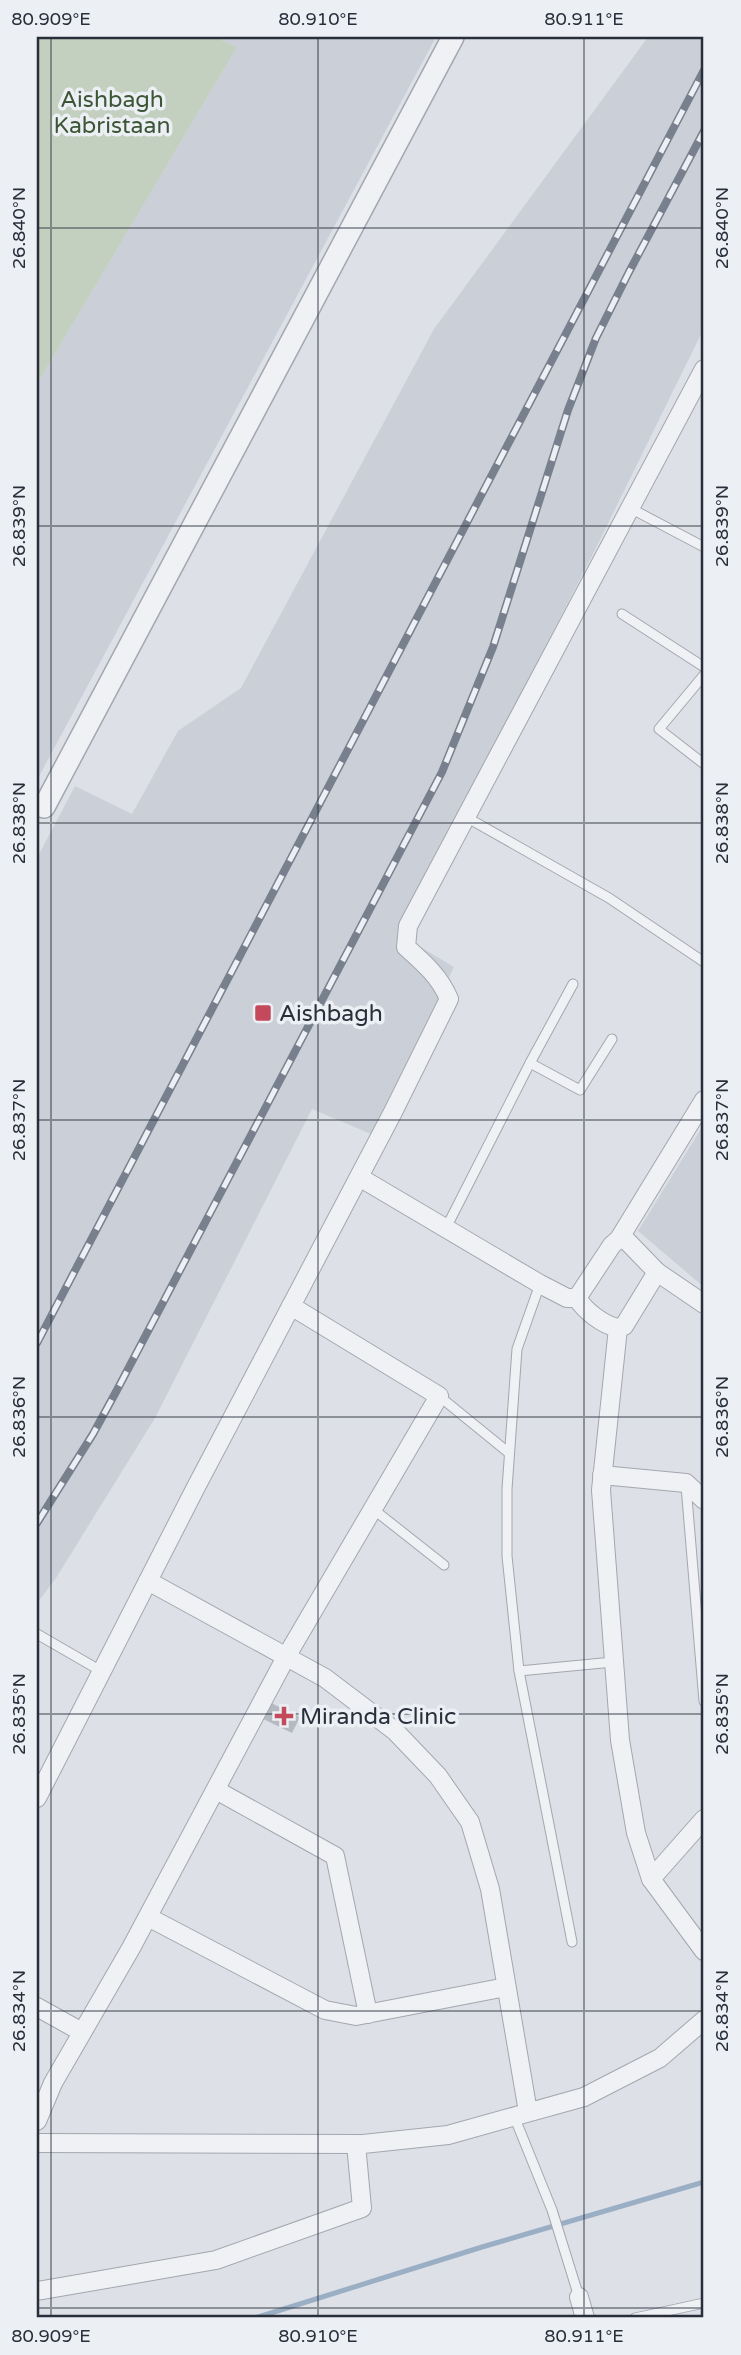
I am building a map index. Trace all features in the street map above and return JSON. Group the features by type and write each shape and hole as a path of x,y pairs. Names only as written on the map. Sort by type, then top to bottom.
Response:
{"street":[{"path":"39,810 453,37"},
{"path":"37,1798 449,999 432,970 406,947 408,926 704,369"},
{"path":"577,1298 612,1245 619,1239 704,1100"},
{"path":"359,1177 540,1284 567,1298 577,1298"},
{"path":"619,1239 626,1240 657,1272 704,1304"},
{"path":"577,1298 583,1308 612,1327 618,1328 624,1326 657,1272"},
{"path":"37,2121 53,2083 148,1917 286,1657 439,1396 291,1306"},
{"path":"618,1328 601,1490 622,1754 636,1833 650,1880 704,1951"},
{"path":"602,1475 686,1483 704,1500"},
{"path":"148,1581 325,1678 395,1731 438,1776 470,1822 489,1889 506,1987 521,2114"},
{"path":"216,1790 335,1856 368,2014"},
{"path":"650,1880 704,1819"},
{"path":"148,1917 325,2010 356,2016 506,1987"},
{"path":"37,2007 82,2032"},
{"path":"37,2143 356,2144 448,2135 584,2097 660,2058 704,2020"},
{"path":"37,2291 216,2260 362,2208 356,2144"},
{"path":"579,2297 585,2318"}],"lane":[{"path":"630,508 704,547"},
{"path":"622,614 704,667"},
{"path":"704,676 659,729 704,764"},
{"path":"466,817 609,898 704,962"},
{"path":"446,1228 573,984"},
{"path":"530,1063 580,1090 612,1039"},
{"path":"540,1284 517,1349 507,1489 507,1556 519,1671 572,1942"},
{"path":"439,1396 509,1453"},
{"path":"686,1483 704,1701"},
{"path":"373,1509 444,1565"},
{"path":"37,1634 102,1671"},
{"path":"519,1671 614,1662"},
{"path":"521,2114 579,2297"},
{"path":"635,2318 704,2303"}],"shaded area":[{"path":"215,37 436,37 37,780 37,384 237,47"},
{"path":"648,37 704,37 704,328 592,556 397,933 454,967 371,1134 312,1109 155,1418 56,1578 37,1603 37,858 75,786 132,814 178,731 241,688 434,329"},
{"path":"704,1124 704,1287 638,1231"}],"green space":[{"name":"Aishbagh Kabristaan","path":"37,37 215,37 237,47 37,384"}],"building":[{"path":"265,1700 300,1717 292,1733 257,1716"}],"waterway":[{"path":"255,2318 482,2247 704,2182"}],"railway":[{"path":"37,1343 704,70"},
{"path":"37,1523 93,1434 117,1390 442,772 493,647 568,410 596,338 704,131"}],"place":[{"name":"Aishbagh","path":"263,1013"},
{"name":"Miranda Clinic","path":"284,1716"}]}
